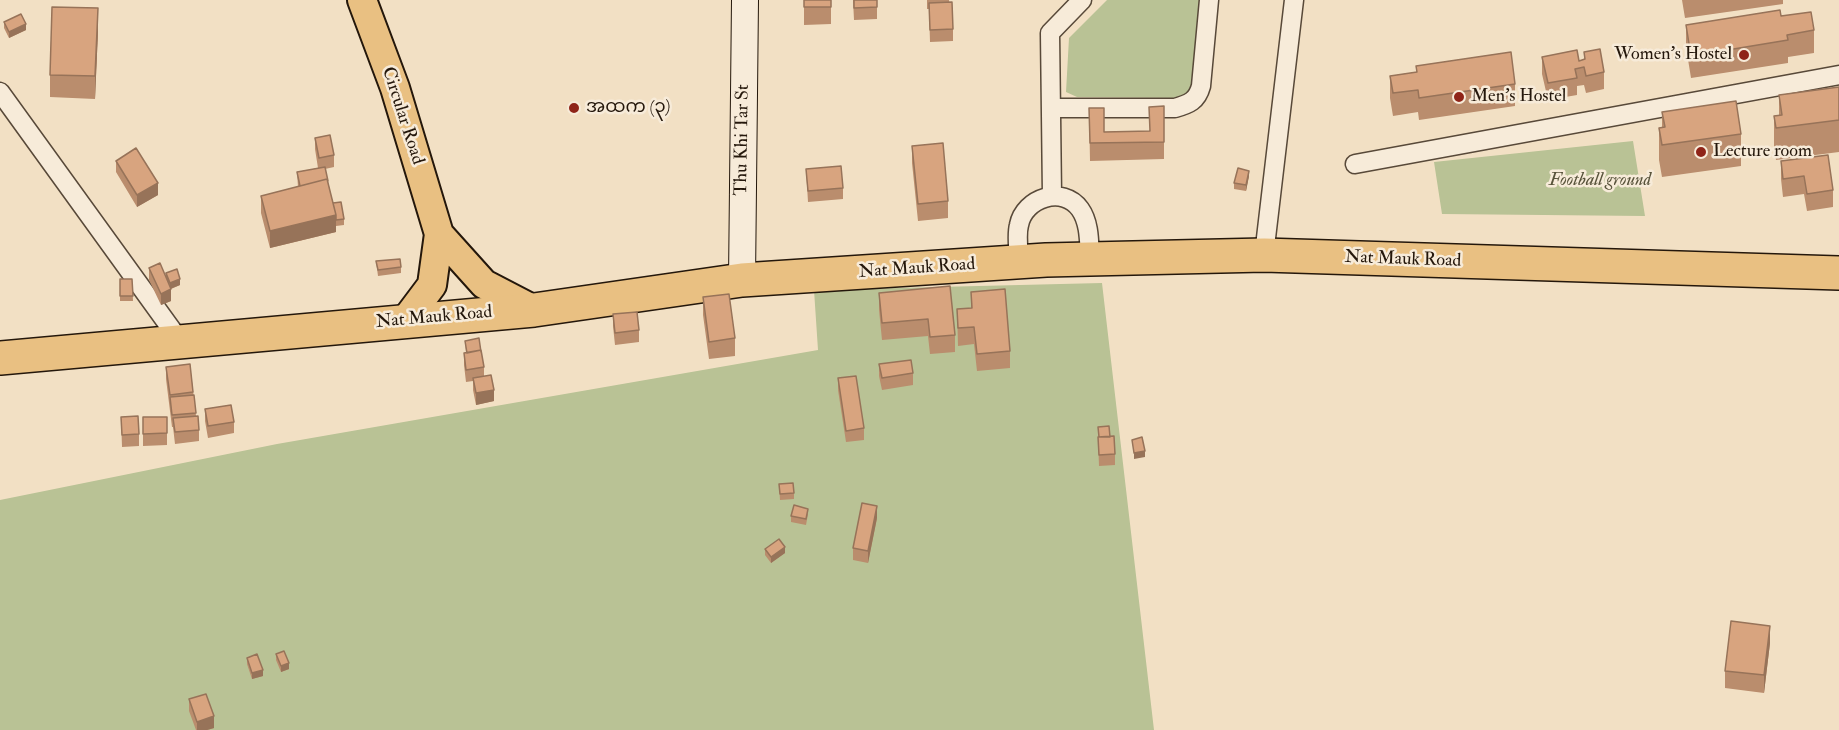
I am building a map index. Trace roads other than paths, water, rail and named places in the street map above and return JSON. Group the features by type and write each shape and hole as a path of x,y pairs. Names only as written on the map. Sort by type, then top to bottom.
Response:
{"highway":[{"name":"Nat Mauk Road","path":"0,358 534,310 742,280 1019,262 1264,255 1839,273"}],"main road":[{"name":"Circular Road","path":"362,0 395,88 439,234"},
{"path":"439,234 484,284 534,310"},
{"path":"405,321 432,285 439,234"}],"street":[{"name":"Thu Khi Tar St","path":"742,280 745,0"},
{"path":"1052,196 1050,33 1082,0"},
{"path":"1051,108 1175,108 1188,105 1197,97 1201,86 1209,0"},
{"path":"1264,255 1294,0"},
{"path":"1355,164 1839,75"},
{"path":"0,92 180,341"},
{"path":"1019,262 1019,225 1024,210 1038,200 1052,196 1068,199 1080,209 1087,225 1090,259"}],"place":[{"name":"Women's Hostel","path":"1744,55"},
{"name":"Men's Hostel","path":"1459,97"},
{"name":"အထက (၃)","path":"574,108"},
{"name":"Lecture room","path":"1701,152"}],"park label":[{"name":"Football ground","path":"1600,181"}]}
